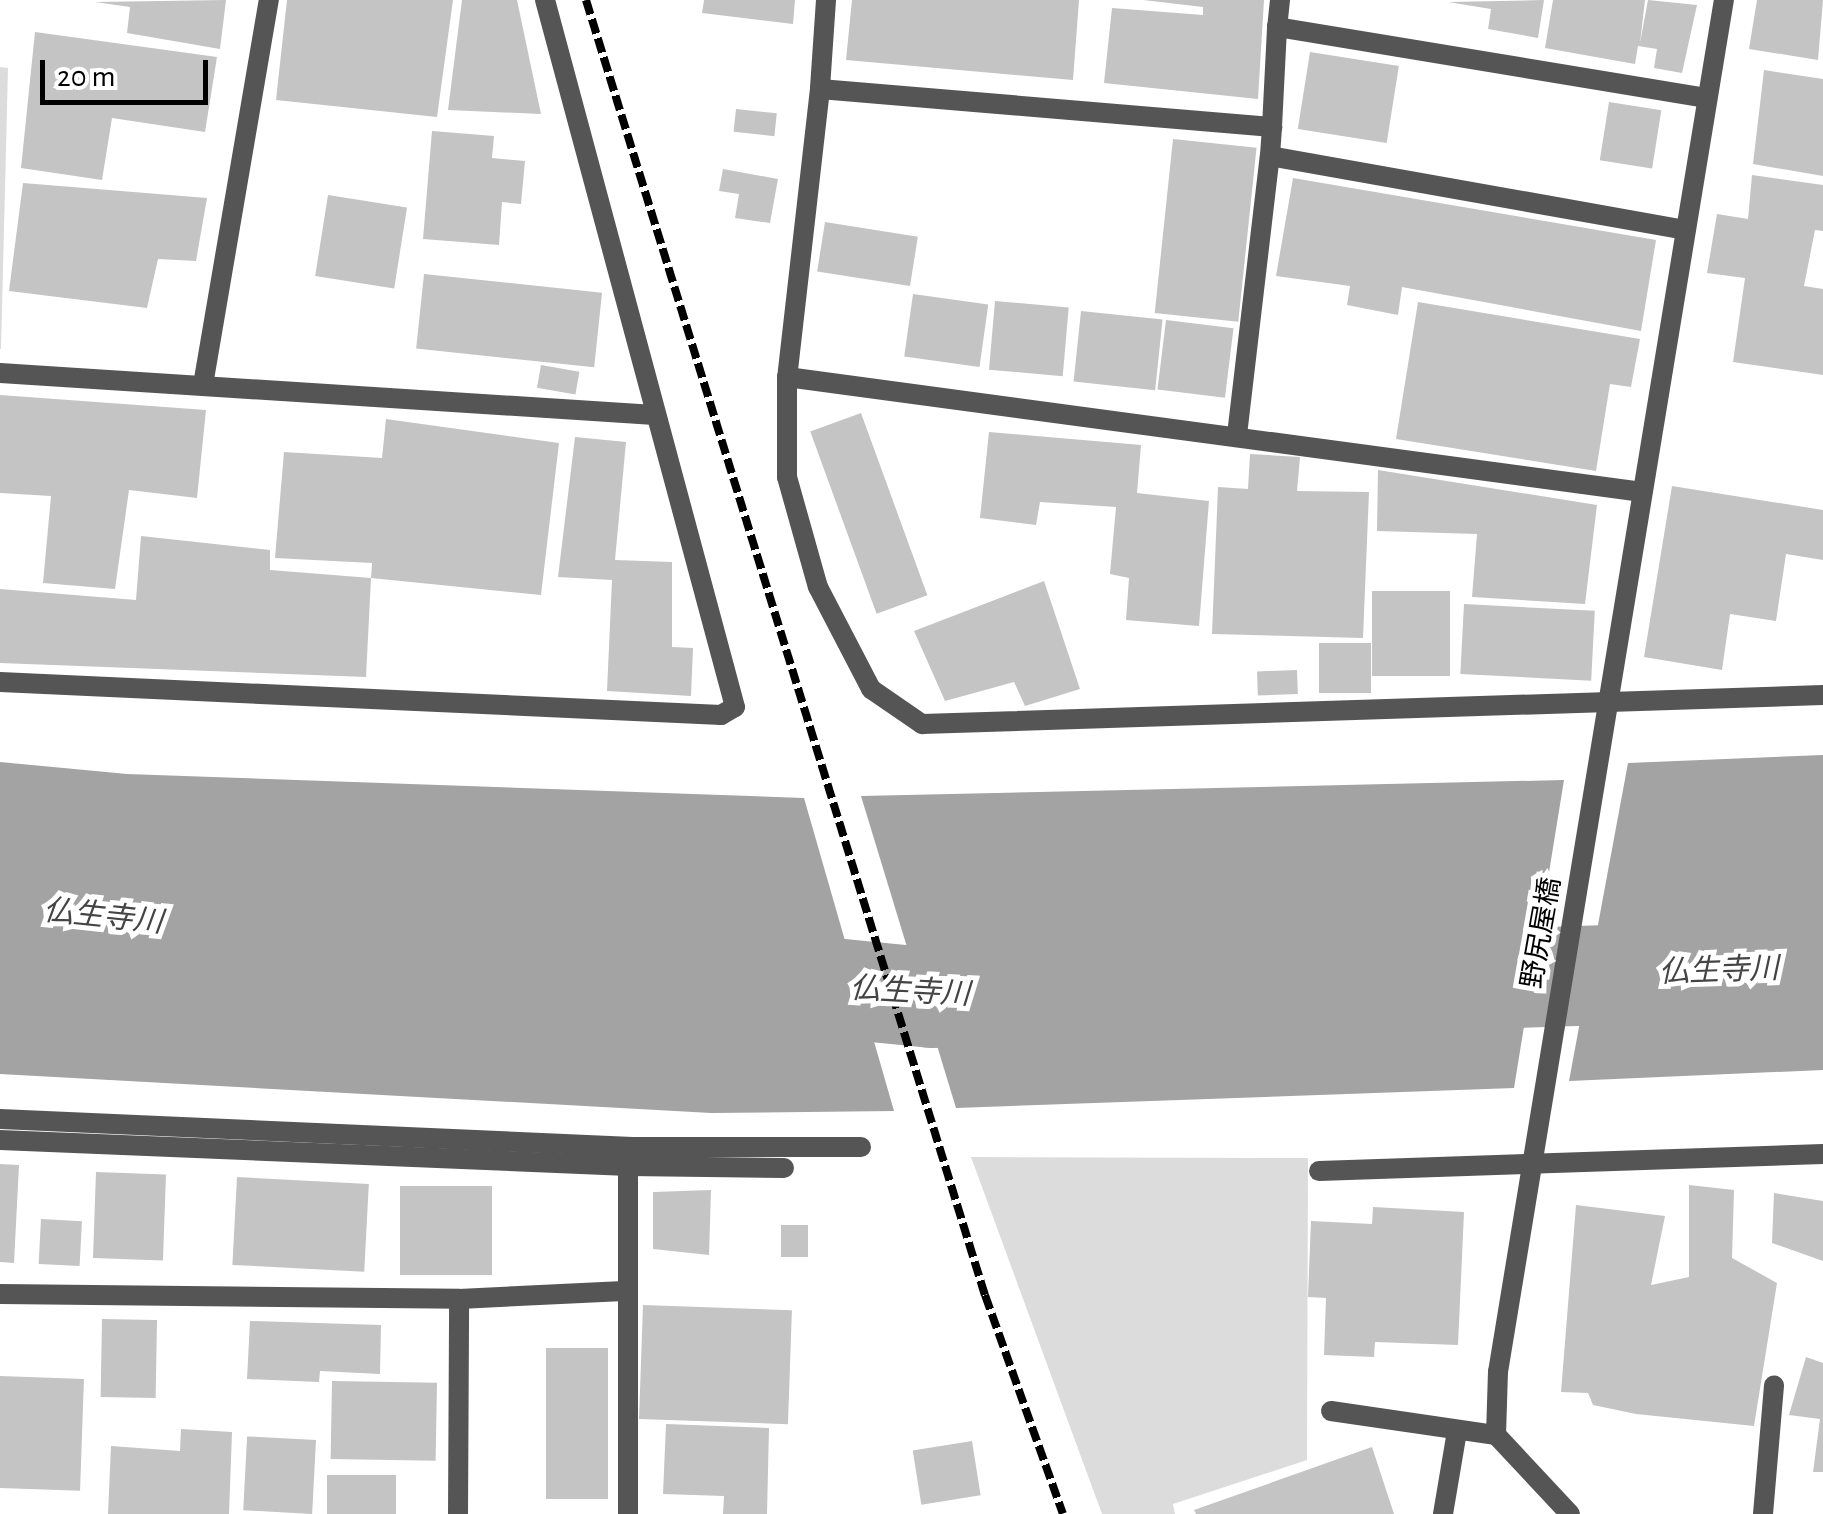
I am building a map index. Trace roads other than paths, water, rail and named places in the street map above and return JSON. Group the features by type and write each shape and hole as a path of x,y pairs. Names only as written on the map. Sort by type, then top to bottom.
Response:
{"street":[{"path":"203,385 268,0"},
{"path":"0,682 721,715 736,707 545,0"},
{"path":"826,0 820,89 786,378 787,477 818,587 872,689 922,724 1823,694"},
{"path":"1238,435 1270,156 1280,0"},
{"name":"野尻屋橋","path":"1496,1435 1498,1372 1532,1153 1610,703 1724,0"},
{"path":"1277,27 1707,98"},
{"path":"820,89 1272,127"},
{"path":"1270,156 1685,230"},
{"path":"0,373 655,415"},
{"path":"786,378 1238,435 1642,492"},
{"path":"0,1119 632,1147 861,1147"},
{"path":"0,1140 628,1166 784,1168"},
{"path":"1319,1171 1532,1153 1823,1154"},
{"path":"628,1166 624,1291 628,1514"},
{"path":"0,1294 459,1298 624,1291"},
{"path":"458,1514 459,1298"},
{"path":"1763,1514 1774,1386"},
{"path":"1332,1411 1496,1435 1570,1514"},
{"path":"1443,1514 1458,1431"}],"water":[{"path":"1823,755 1823,1070 1569,1081 1628,763"},
{"path":"0,762 127,774 804,798 894,1111 711,1113 0,1074"},
{"path":"1564,780 1514,1088 956,1108 861,796"}],"waterway":[{"name":"仏生寺川","path":"1395,982 1823,968"},
{"name":"仏生寺川","path":"722,977 931,998 1061,993"}],"railway":[{"path":"586,0 985,1295 1063,1514"}]}
